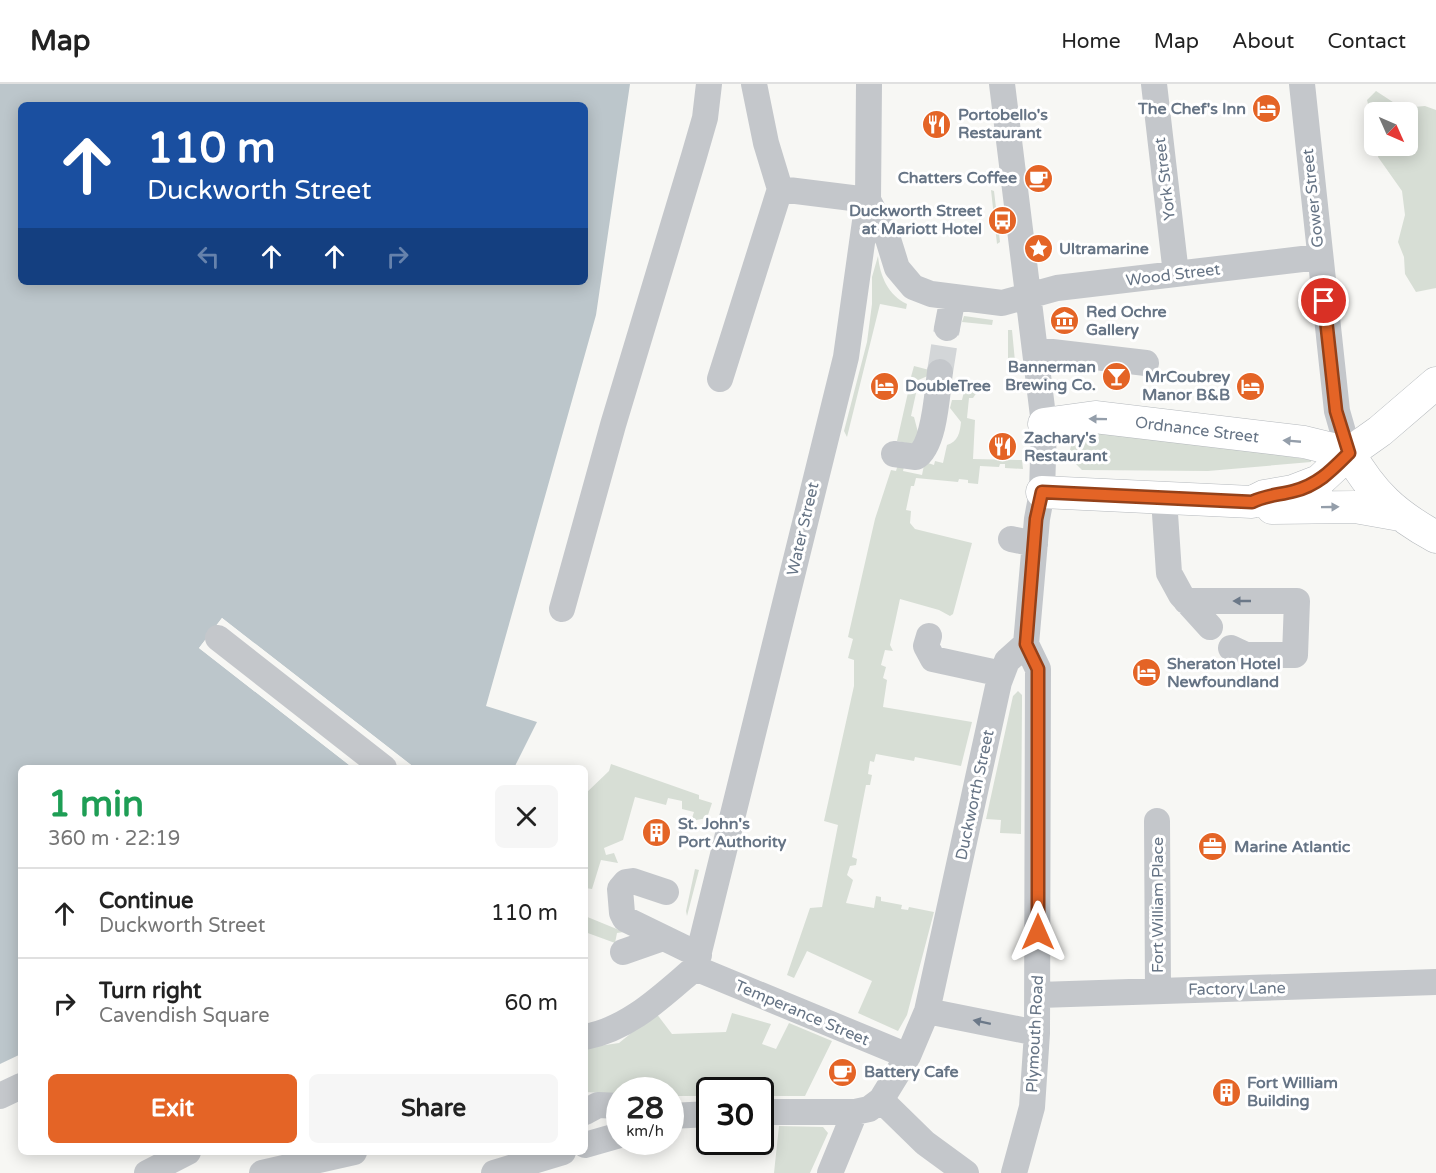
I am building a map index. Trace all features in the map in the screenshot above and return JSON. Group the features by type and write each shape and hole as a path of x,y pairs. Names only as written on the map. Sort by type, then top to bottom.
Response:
{"main road":[{"path":"1252,502 1264,496 1293,492 1319,481 1349,453 1380,431 1436,383"},
{"name":"Ordnance Street","path":"1044,424 1095,417 1304,442 1349,453"},
{"path":"1349,453 1368,485 1400,515 1436,537"},
{"path":"1042,492 1252,502 1263,508 1337,506 1400,515"}],"street":[{"path":"562,609 613,425 705,118 709,84"},
{"path":"720,379 780,189 766,143 754,84"},
{"name":"Water Street","path":"697,962 836,440 868,200 868,84"},
{"path":"1002,84 1044,424 1042,492 1023,536 1026,644"},
{"name":"York Street","path":"1154,84 1176,274"},
{"name":"Gower Street","path":"1302,84 1336,411 1349,453"},
{"path":"780,189 868,200"},
{"name":"Wood Street","path":"868,200 888,239 897,268 905,279 921,291 952,297 1002,303 1057,288 1319,257"},
{"path":"947,328 952,297"},
{"path":"1035,350 1146,363"},
{"path":"894,454 916,457 925,448 934,415 940,372"},
{"path":"1164,499 1169,573 1174,585 1186,601 1210,627"},
{"path":"1186,601 1297,601 1295,655 1246,655 1231,648"},
{"path":"929,636 926,646 933,659 1002,674"},
{"path":"218,638 380,765"},
{"name":"Duckworth Street","path":"881,1100 908,1056 927,1011 1002,674 1007,661 1026,644"},
{"name":"Plymouth Road","path":"1014,1173 1032,1107 1039,995 1038,669 1026,644"},
{"name":"Fort William Place","path":"1157,821 1158,990"},
{"name":"Temperance Street","path":"666,892 633,881 622,885 620,894 625,919 663,938 697,962 908,1056"},
{"path":"623,952 663,938"},
{"path":"588,1036 605,1033 634,1018 697,962"},
{"name":"Factory Lane","path":"1039,995 1387,985 1436,981"},
{"path":"927,1011 1037,1033"},
{"path":"0,1096 18,1087"},
{"path":"774,1112 855,1112 869,1109 881,1100 925,1143 966,1173"},
{"path":"830,1173 855,1112"},
{"path":"588,1144 606,1139"},
{"path":"147,1173 182,1155"},
{"path":"262,1173 341,1155"},
{"path":"495,1173 553,1155"}],"shaded area":[{"path":"0,84 630,84 596,315 486,706 537,722 516,765 411,765 222,618 199,648 349,765 18,765 18,1055 0,1064"},
{"path":"1376,91 1393,102 1368,102"},
{"path":"1425,106 1436,110 1436,288 1416,292 1405,274 1404,257 1398,242 1405,215 1402,191 1378,157 1418,156 1418,107"},
{"path":"991,190 994,191 1000,242 997,244"},
{"path":"878,256 886,284 895,296 907,304 906,309 880,304 847,437 844,431 867,342 872,304 872,277"},
{"path":"964,316 993,320 992,325 962,322"},
{"path":"1008,330 1012,330 1016,372 1013,373 1012,368 1008,368"},
{"path":"914,366 937,372 909,384"},
{"path":"967,379 984,383 984,391 977,392 973,398 969,398 967,418 975,420 973,459 1022,460 1023,469 1005,468 1005,464 1000,464 999,467 980,466 978,484 959,479 958,482 916,478 914,486 911,486 906,510 911,511 910,523 915,529 972,543 953,614 950,616 939,610 900,599 890,645 893,651 885,650 881,665 886,667 883,678 887,680 883,707 972,722 961,766 915,757 914,761 876,754 874,762 870,761 868,774 872,775 870,785 866,785 852,857 857,859 856,865 850,866 847,875 853,880 846,903 874,908 876,896 881,897 881,901 902,905 901,909 908,910 909,907 934,912 907,1015 898,1031 858,1013 872,981 807,951 794,978 787,975 810,908 822,907 838,825 824,821 854,686 854,660 848,658 853,639 848,637 875,519 891,470 896,471 899,461 905,462 903,471 922,475 924,465 928,463 934,465 935,461 943,463 947,445 956,439 961,426 961,422 950,408 952,400 962,400"},
{"path":"918,384 911,416 914,417 920,440 916,445 897,441 909,388"},
{"path":"1087,431 1131,432 1311,460 1311,462 1208,471 1082,470 1071,459 1070,450 1076,439"},
{"path":"1018,691 1022,695 1021,834 1000,833 1001,820 986,819 1013,696"},
{"path":"611,764 699,795 699,799 712,803 707,818 691,821 694,812 682,809 682,801 668,798 666,805 635,797 623,840 604,848 606,855 614,853 618,863 601,860 592,889 588,888 588,791 609,771"},
{"path":"695,869 699,870 687,916 686,911"},
{"path":"588,917 624,932 617,933 615,943 588,933"},
{"path":"656,1013 672,1034 726,1032 732,1013 771,1024 762,1044 776,1049 789,1023 832,1041 805,1096 774,1096 774,1077 696,1077 696,1096 684,1096 684,1077 606,1077 606,1093 588,1092 588,1048 619,1043"},
{"path":"779,1126 823,1127 828,1133 810,1173 774,1173"}],"pier":[{"path":"222,618 411,765 406,765 222,622 203,647 352,765 349,765 199,648"}],"tunnel":[{"path":"940,372 947,328"}],"place":[{"name":"The Chef's Inn","path":"1267,109"},
{"name":"Portobello's Restaurant","path":"937,124"},
{"name":"Chatters Coffee","path":"1038,178"},
{"name":"Duckworth Street at Mariott Hotel","path":"1003,220"},
{"name":"Ultramarine","path":"1038,249"},
{"name":"Red Ochre Gallery","path":"1065,321"},
{"name":"Bannerman Brewing Co.","path":"1117,376"},
{"name":"DoubleTree","path":"884,386"},
{"name":"MrCoubrey Manor B&B","path":"1251,386"},
{"name":"Zachary's Restaurant","path":"1003,447"},
{"name":"Sheraton Hotel Newfoundland","path":"1146,673"},
{"name":"St. John's Port Authority","path":"657,833"},
{"name":"Marine Atlantic","path":"1213,847"},
{"name":"Battery Cafe","path":"843,1072"},
{"name":"Fort William Building","path":"1226,1092"}],"route":[{"path":"1038,932 1038,669 1026,644 1036,519 1042,492 1252,502 1264,496 1293,492 1328,475 1349,453 1336,411 1324,301"}]}
